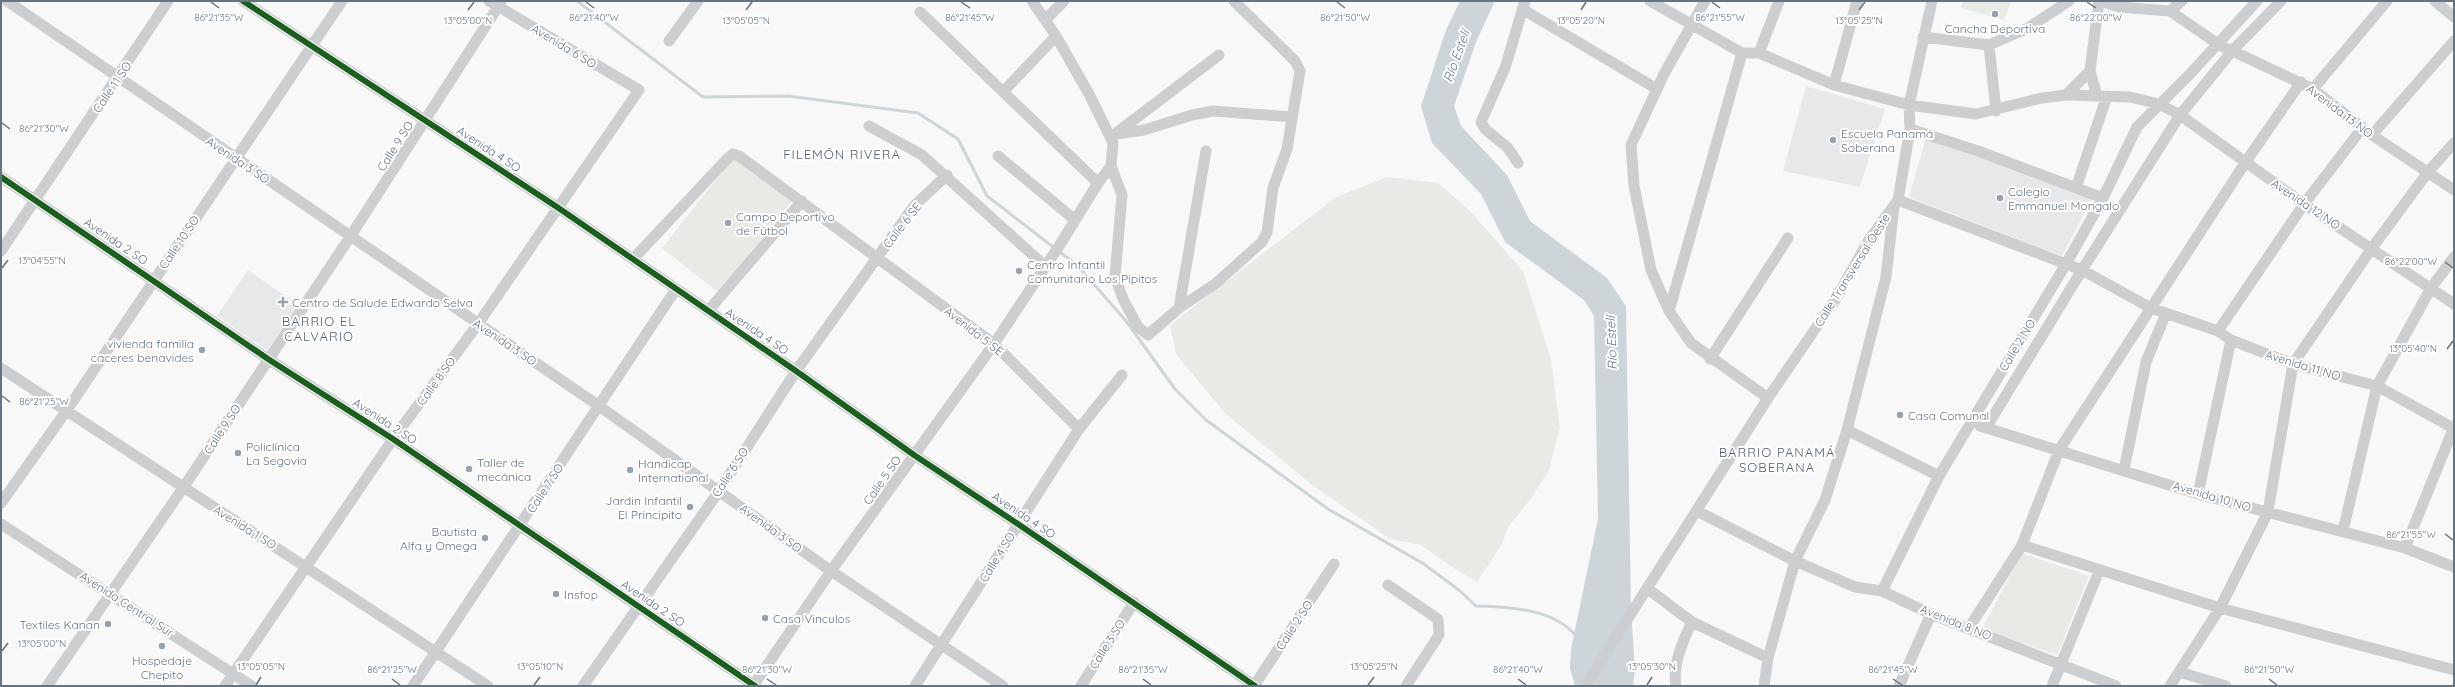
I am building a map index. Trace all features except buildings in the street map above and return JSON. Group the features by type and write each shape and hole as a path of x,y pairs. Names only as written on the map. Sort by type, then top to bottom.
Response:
{"street":[{"name":"Avenida 3 SO","path":"7,1 118,79 599,406 831,571 1003,686"},
{"name":"Calle 11 SO","path":"1,251 118,79 168,1"},
{"name":"Avenida 4 SO","path":"243,1 556,207 796,371 914,455 1134,602 1255,686"},
{"name":"Calle 10 SO","path":"1,503 67,410 342,1"},
{"path":"669,42 698,1"},
{"path":"1032,1 1056,36 1112,135 1113,143 1111,166 1122,195 1115,276 1123,299 1138,327 1148,335 1179,308 1215,284 1262,242 1267,232 1273,188 1287,149 1300,71 1295,61 1234,1"},
{"path":"1045,20 1064,1"},
{"path":"1650,1 1742,53 1759,53 1778,1"},
{"path":"1705,1 1658,89 1631,145 1634,186 1651,270 1669,311 1691,343 1710,359 1768,398"},
{"path":"1834,85 1857,1"},
{"name":"Calle Transversal Oeste","path":"1585,686 1647,591 1768,398 1835,300 1869,240 1896,202 1910,129 1909,105 1932,1"},
{"path":"1923,37 1989,45 2028,28 2069,1"},
{"path":"2076,188 2102,96 2090,71 2100,1 2119,7 2170,10 2182,1"},
{"name":"Calle 2 NO","path":"1882,591 1939,476 2066,264 2103,198 2137,127 2258,1"},
{"path":"1986,428 2082,270 2180,115 2232,51 2281,1"},
{"path":"2313,89 2388,1"},
{"path":"2435,1 2454,17"},
{"name":"Avenida 6 SO","path":"496,3 639,90"},
{"name":"Calle 9 SO","path":"47,686 183,488 268,358 350,237 496,3"},
{"path":"1518,164 1508,148 1485,129 1482,122 1505,68 1524,5 1658,89"},
{"name":"Avenida 13 NO","path":"2170,10 2218,44 2313,89 2372,135 2454,190"},
{"path":"920,12 1098,183"},
{"path":"1003,92 1056,36"},
{"path":"2372,135 2454,41"},
{"path":"1989,45 1996,110"},
{"path":"1669,311 1742,53"},
{"name":"Avenida 12 NO","path":"1759,53 1834,85 1909,105 1976,114 2042,98 2066,95 2130,97 2159,104 2180,115 2304,204 2454,304"},
{"path":"1112,135 1219,54"},
{"path":"2066,95 2090,71"},
{"path":"1970,628 2022,545 2059,450 2245,162 2301,82"},
{"name":"Calle 8 SO","path":"225,686 393,440 478,324 556,207 639,90"},
{"path":"1112,135 1144,130 1192,115 1213,111 1292,117"},
{"path":"869,126 922,155 946,175 1045,266"},
{"path":"2218,331 2304,204 2363,127"},
{"path":"1910,129 1978,151 2103,198"},
{"path":"2170,686 2220,608 2268,512 2293,364 2372,248 2428,172 2454,143"},
{"path":"1179,308 1206,151"},
{"name":"Avenida 5 SE","path":"633,260 733,154 739,156 994,344 1079,429"},
{"path":"998,156 1075,220"},
{"name":"Calle 5 SO","path":"754,686 831,571 994,344 1061,243 1098,183 1111,166"},
{"name":"Calle 6 SE","path":"877,258 914,206 946,175"},
{"name":"Avenida 2 SO","path":"1,177 268,358 393,440 754,686"},
{"path":"708,311 802,201"},
{"path":"1764,686 1768,658 1795,561 1825,500 1848,430 1886,277 1896,202"},
{"name":"Avenida 11 NO","path":"1896,202 2082,270 2151,308 2218,331 2231,340 2293,364 2377,386 2454,427"},
{"path":"1710,359 1788,238"},
{"path":"2343,531 2377,386 2431,288 2454,257"},
{"name":"Calle 6 SO","path":"583,686 719,491 796,371 877,258"},
{"name":"Calle 7 SO","path":"414,686 676,289"},
{"path":"2124,470 2146,362 2166,313"},
{"path":"2198,494 2231,340"},
{"name":"Avenida 1 SO","path":"1,368 67,410 183,488 307,566 488,686"},
{"name":"Calle 4 SO","path":"915,686 1079,429 1122,375"},
{"name":"Avenida 10 NO","path":"1970,424 2059,450 2198,494 2405,548 2454,567"},
{"path":"2405,548 2454,427"},
{"path":"1848,430 1939,476"},
{"name":"Avenida 8 NO","path":"1697,511 1795,561 1855,587 1882,591 1932,614 2116,686"},
{"name":"Avenida Central Sur","path":"1,524 252,686"},
{"path":"2022,545 2099,571 2220,608 2454,670"},
{"name":"Calle 2 SO","path":"1255,686 1334,564"},
{"path":"2052,686 2059,664 2099,571"},
{"path":"1388,585 1438,619 1439,635 1406,686"},
{"path":"1647,591 1692,622 1768,658"},
{"name":"Calle 3 SO","path":"1081,686 1134,602"},
{"path":"1899,686 1932,614"},
{"path":"1676,686 1674,678 1683,641 1692,622"},
{"path":"2178,672 2226,686"}],"shaded area":[{"name":"Cancha Deportiva","path":"1963,1 2011,1 2004,20 1961,8"},
{"name":"Escuela Panamá Soberana","path":"1806,86 1885,109 1860,187 1783,171"},
{"name":"Colegio Emmanuel Mongalo","path":"1926,138 2092,199 2062,256 1909,197"},
{"name":"Campo Deportivo de Fútbol","path":"737,153 794,198 719,293 662,248"},
{"path":"1387,177 1438,183 1469,210 1523,271 1551,359 1560,428 1549,470 1532,497 1509,526 1501,546 1477,582 1452,567 1421,545 1390,539 1312,485 1225,413 1176,354 1170,325 1336,197"},
{"path":"248,270 298,305 267,350 217,316"},
{"path":"2022,553 2089,576 2057,655 1982,629"}],"water":[{"name":"Río Estelí","path":"1460,1 1495,1 1476,42 1454,106 1461,126 1507,175 1530,221 1607,278 1626,306 1631,611 1635,670 1633,686 1575,686 1570,669 1571,649 1598,519 1594,316 1584,300 1505,242 1481,194 1432,143 1421,106 1446,30"}],"waterway":[{"path":"577,1 703,97 788,96 918,113 958,139 987,196 1078,266 1126,321 1175,389 1206,420 1328,509 1424,564 1460,591 1476,606 1502,607 1530,611 1544,615 1567,627 1577,637"}],"cycle path":[{"path":"243,1 557,207 796,371 914,455 1018,524 1255,686"},
{"path":"1,177 268,359 393,439 755,686"}],"place":[{"name":"Cancha Deportiva","path":"1995,14"},
{"name":"Escuela Panamá Soberana","path":"1833,140"},
{"name":"Colegio Emmanuel Mongalo","path":"2000,198"},
{"name":"Campo Deportivo de Fútbol","path":"728,223"},
{"name":"Centro Infantil Comunitario Los Pipitos","path":"1019,271"},
{"name":"Centro de Salude Edwardo Selva","path":"283,302"},
{"name":"vivienda familia caceres benavides","path":"202,350"},
{"name":"Casa Comunal","path":"1900,415"},
{"name":"Policlínica La Segovia","path":"238,453"},
{"name":"Taller de mecánica","path":"469,469"},
{"name":"Handicap International","path":"630,470"},
{"name":"Jardin Infantil El Principito","path":"690,507"},
{"name":"Bautista Alfa y Omega","path":"485,538"},
{"name":"Insfop","path":"556,594"},
{"name":"Casa Vinculos","path":"765,618"},
{"name":"Textiles Kanan","path":"108,624"},
{"name":"Hospedaje Chepito","path":"162,646"}],"district":[{"name":"FILEMÓN RIVERA","path":"842,154"},
{"name":"BARRIO EL CALVARIO","path":"319,328"},
{"name":"BARRIO PANAMÁ SOBERANA","path":"1777,460"}]}
